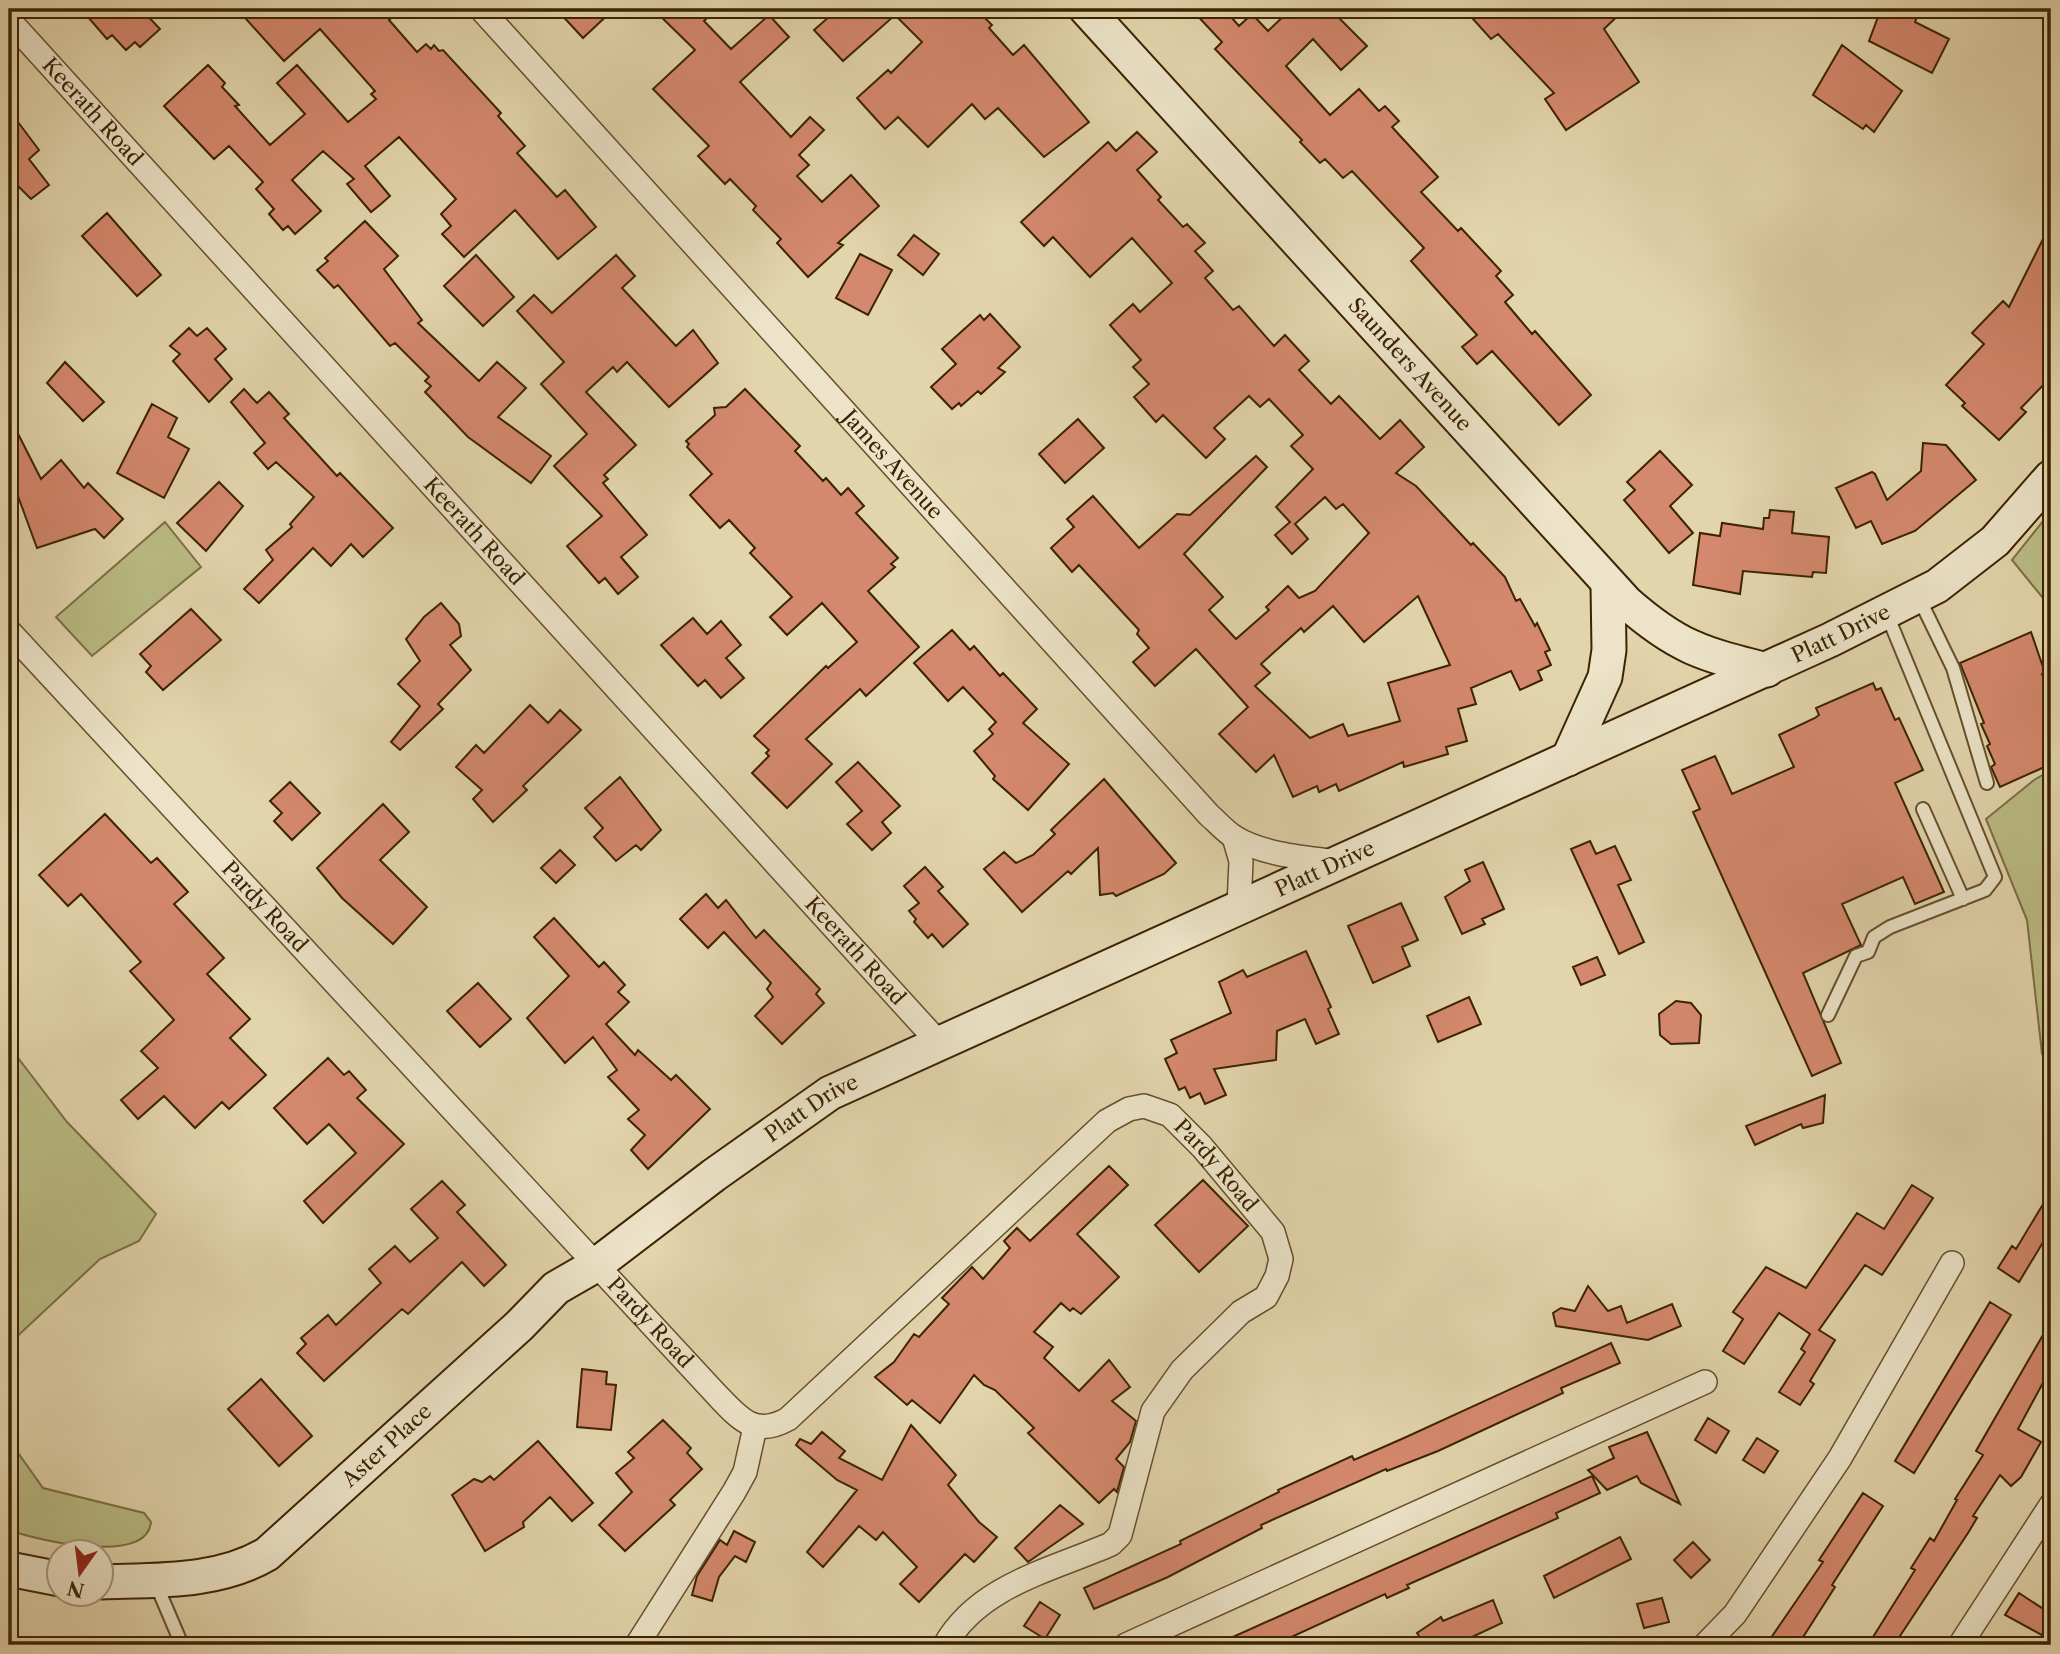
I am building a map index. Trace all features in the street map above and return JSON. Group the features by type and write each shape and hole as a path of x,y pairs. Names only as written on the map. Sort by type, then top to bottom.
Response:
{"street":[{"path":"9,15 14,9"},
{"name":"James Avenue","path":"481,9 1209,816 1234,837 1301,857 1339,862"},
{"name":"Saunders Avenue","path":"1086,9 1608,585 1658,630 1692,650 1767,670"},
{"name":"Keerath Road","path":"9,20 939,1043"},
{"name":"Platt Drive","path":"596,1265 714,1175 830,1093 1239,906 1767,670 1937,586 1995,541 2051,477"},
{"path":"1568,759 1605,677 1609,650 1608,585"},
{"name":"Pardy Road","path":"9,631 739,1418 755,1427 773,1428 788,1419 1107,1121 1129,1109 1144,1106 1170,1115 1202,1147 1273,1232 1281,1259 1277,1276 1266,1297 1241,1312 1182,1370 1153,1411 1120,1535 1111,1544 1030,1576 987,1599 954,1629 945,1645"},
{"path":"1234,837 1241,861 1239,906"},
{"path":"1705,1645 1735,1614 1840,1458 1952,1263"},
{"name":"Aster Place","path":"116,1581 212,1575 246,1566 267,1554 469,1372 556,1288 596,1265"},
{"path":"1126,1645 1705,1382"},
{"path":"637,1645 734,1492 744,1472 755,1427"},
{"path":"1960,1645 2051,1505"},
{"path":"9,1569 46,1576"}],"lane":[{"path":"1918,596 1953,668 1987,783"},
{"path":"1828,1015 1848,969 1856,956 1868,952 1874,937 1985,890 1995,877 1886,612"},
{"path":"1923,808 1963,899"},
{"path":"154,1580 182,1645"}],"green space":[{"path":"2051,511 2051,608 2012,560"},
{"path":"165,522 201,567 92,656 56,617"},
{"path":"2051,770 2051,1062 2042,1054 2027,920 1986,819 2034,780"},
{"path":"9,1046 67,1122 156,1214 139,1241 100,1259 9,1344"},
{"path":"9,1440 43,1488 144,1513 151,1522 145,1535 131,1543 116,1546 116,1538 46,1540 9,1530"}],"building":[{"path":"81,9 141,9 160,29 140,47 135,42 126,50 112,35 107,39"},
{"path":"237,9 402,9 389,20 417,52 426,44 431,49 434,45 439,51 443,50 501,113 498,116 525,146 517,153 557,197 565,190 596,227 558,259 515,210 464,257 442,234 451,226 441,214 456,199 399,137 365,166 390,196 381,204 371,212 347,184 354,179 323,151 292,180 321,211 295,234 288,226 283,230 269,214 274,209 256,189 263,182 229,146 214,159 164,106 208,65 225,83 222,87 239,105 235,106 270,145 305,114 277,83 297,65 348,122 376,99 371,94 375,91 320,29 284,61"},
{"path":"556,9 614,9 583,38"},
{"path":"653,9 716,9 704,21 731,49 769,15 789,37 740,82 791,137 810,117 824,130 799,155 809,165 797,176 822,202 851,175 879,206 838,243 843,245 808,277 777,243 781,239 753,210 756,206 730,179 725,184 698,156 709,146 653,89 695,50"},
{"path":"838,9 976,9 992,25 989,28 1013,55 1024,45 1089,122 1044,157 998,108 985,119 972,104 928,147 898,117 885,129 857,98 888,70 891,73 922,42 895,15 843,61 814,30"},
{"path":"1191,9 1224,9 1239,26 1252,14 1268,31 1291,9 1330,9 1367,46 1341,70 1313,39 1286,66 1330,115 1359,89 1379,111 1385,106 1399,121 1392,127 1438,177 1421,192 1458,231 1461,228 1501,271 1496,276 1513,295 1505,302 1532,334 1535,331 1591,395 1559,425 1492,351 1477,364 1462,347 1477,335 1411,261 1424,248 1352,171 1343,178 1325,159 1320,163 1300,142 1302,140 1215,49 1222,42"},
{"path":"1464,9 1625,9 1604,29 1639,82 1566,130 1545,99 1554,93 1498,34 1491,39"},
{"path":"1881,9 1920,9 1915,22 1949,39 1932,73 1869,41"},
{"path":"1842,45 1902,91 1874,132 1866,125 1863,129 1813,95"},
{"path":"9,110 39,150 29,159 49,185 31,199 9,177"},
{"path":"1137,132 1157,152 1137,170 1161,197 1158,200 1183,227 1187,224 1205,243 1195,251 1213,271 1205,278 1233,310 1239,306 1274,346 1285,335 1309,361 1299,370 1331,404 1339,396 1380,439 1400,420 1424,447 1396,473 1416,486 1505,577 1516,601 1520,599 1535,626 1537,623 1550,650 1545,652 1551,665 1538,671 1542,680 1520,690 1511,671 1471,688 1476,704 1458,709 1467,741 1446,747 1448,754 1404,767 1403,762 1339,791 1336,784 1319,792 1317,786 1293,797 1274,755 1256,772 1219,734 1248,707 1196,649 1155,686 1133,662 1149,648 1137,634 1139,630 1079,565 1072,572 1051,548 1074,527 1067,519 1093,496 1139,548 1177,514 1190,515 1256,456 1267,467 1184,554 1223,597 1209,610 1236,639 1269,610 1266,607 1288,586 1299,598 1315,591 1369,533 1343,504 1336,509 1325,497 1295,524 1308,539 1292,554 1275,535 1290,522 1276,507 1313,469 1291,446 1303,435 1269,399 1260,407 1249,396 1214,428 1225,439 1206,458 1163,415 1156,422 1134,397 1149,384 1133,367 1141,360 1110,325 1133,304 1140,312 1172,283 1132,238 1090,277 1053,237 1044,246 1021,222 1108,142 1116,151","holes":["1418,596 1450,665 1388,683 1400,721 1348,736 1343,724 1310,738 1255,686 1270,673 1261,664 1301,628 1304,632 1333,606 1364,642"]},
{"path":"107,213 161,275 137,296 82,236"},
{"path":"365,221 398,256 384,269 422,320 418,323 479,381 497,362 526,388 498,417 551,456 531,483 468,437 425,392 431,386 425,381 429,377 395,343 390,346 338,285 334,288 317,270 328,261 325,258"},
{"path":"2051,223 2051,377 2021,408 2026,412 1999,440 1962,406 1965,403 1946,385 1984,344 1972,333 2003,301 2009,307"},
{"path":"914,235 939,254 923,275 898,255"},
{"path":"860,254 892,270 868,315 836,298"},
{"path":"476,255 514,297 483,326 444,286"},
{"path":"616,255 635,276 622,288 676,346 693,330 718,363 669,407 627,362 617,372 613,367 586,392 636,445 604,475 608,479 603,483 647,535 621,557 638,577 618,594 605,578 599,583 567,546 602,516 554,466 587,434 541,384 564,362 517,311 534,295 552,313"},
{"path":"990,314 1020,347 998,368 1005,372 981,394 978,391 961,406 959,403 952,409 931,387 956,364 942,349 980,315 984,320"},
{"path":"189,328 197,336 207,328 226,349 215,359 232,379 209,402 173,361 180,354 170,346"},
{"path":"65,362 104,402 83,421 47,383"},
{"path":"244,389 257,403 269,392 289,414 284,418 337,476 340,473 393,528 363,557 351,544 331,566 313,548 259,603 244,589 273,560 266,550 292,527 290,524 314,497 276,462 268,469 254,453 265,443 231,402"},
{"path":"745,389 800,446 795,451 823,481 826,478 841,495 848,488 864,506 856,513 898,558 891,564 895,567 868,591 919,647 866,696 860,689 806,739 832,764 787,808 752,773 769,756 766,753 769,750 754,736 826,666 828,668 857,642 822,603 787,635 770,617 792,597 750,553 755,548 729,520 720,528 690,495 712,474 687,447 689,444 686,441 715,415 714,408 726,407"},
{"path":"152,404 177,418 168,437 189,449 164,498 117,473"},
{"path":"9,416 41,479 61,460 84,488 88,483 123,519 104,538 95,529 37,548 15,488 9,495"},
{"path":"1078,419 1104,448 1065,483 1039,454"},
{"path":"1923,443 1946,445 1976,480 1915,531 1882,544 1871,521 1856,528 1836,488 1872,472 1887,500 1921,471"},
{"path":"1660,451 1692,485 1670,506 1693,533 1669,553 1624,500 1635,490 1627,482"},
{"path":"219,482 243,506 206,551 177,523"},
{"path":"1770,510 1794,512 1792,533 1829,537 1826,573 1813,572 1812,577 1743,571 1740,594 1693,585 1700,533 1720,536 1722,523 1763,529 1764,518 1769,518"},
{"path":"441,603 459,624 461,636 450,645 471,670 438,704 443,709 400,750 391,742 420,706 398,684 420,661 406,639 424,617"},
{"path":"191,609 221,640 163,690 146,672 151,666 140,654"},
{"path":"693,618 707,634 721,621 741,645 726,658 744,678 721,698 705,680 698,686 661,645"},
{"path":"952,630 970,650 974,646 1000,676 1003,673 1037,709 1023,723 1069,764 1028,810 993,779 995,776 974,751 993,734 989,729 996,722 963,687 948,701 914,663"},
{"path":"2031,632 2051,696 2051,764 2000,787 1991,767 1995,764 1981,724 1984,723 1960,663"},
{"path":"1873,683 1876,690 1881,688 1895,720 1899,718 1923,770 1895,783 1944,892 1915,904 1903,877 1842,904 1861,945 1803,973 1841,1063 1812,1076 1693,812 1700,809 1682,770 1715,756 1732,794 1794,767 1779,735 1815,718 1819,715 1816,708"},
{"path":"530,705 548,723 560,710 581,730 523,786 527,790 493,822 473,799 482,790 456,767 476,745 484,753"},
{"path":"858,762 900,806 882,822 891,833 872,850 847,824 862,811 836,782"},
{"path":"620,777 661,830 641,850 636,845 616,861 594,837 603,828 585,808"},
{"path":"1104,779 1176,863 1164,874 1116,896 1113,893 1100,895 1098,848 1071,874 1068,871 1022,912 984,869 1004,852 1016,863 1033,855 1055,834 1051,830"},
{"path":"290,782 320,813 292,840 274,821 282,813 270,801"},
{"path":"383,804 409,832 380,860 427,907 393,944 342,898 317,868"},
{"path":"105,814 151,863 157,858 188,892 174,904 224,958 207,974 250,1019 230,1038 266,1075 229,1109 222,1102 195,1128 164,1096 138,1119 121,1100 158,1068 141,1051 174,1020 130,971 141,962 81,894 68,906 39,875"},
{"path":"1590,841 1596,854 1615,846 1631,880 1618,885 1644,942 1619,954 1571,849"},
{"path":"560,850 575,865 556,883 541,868"},
{"path":"1483,862 1504,909 1482,919 1485,924 1462,934 1445,897 1470,881 1465,870"},
{"path":"925,867 943,887 938,891 968,924 943,947 932,934 928,938 914,922 916,919 909,911 919,903 904,886"},
{"path":"706,894 718,908 726,900 756,938 764,930 820,989 816,994 824,1003 782,1044 755,1016 773,997 767,989 771,983 724,932 708,948 680,919"},
{"path":"1401,903 1418,940 1402,947 1410,966 1373,983 1348,926"},
{"path":"554,918 599,967 604,962 625,985 618,992 629,1002 606,1024 635,1055 638,1050 671,1080 676,1075 710,1109 648,1169 631,1150 645,1135 628,1119 639,1110 608,1077 617,1070 593,1037 565,1063 527,1018 569,976 534,937"},
{"path":"1306,951 1331,1007 1328,1009 1339,1034 1316,1044 1305,1019 1277,1031 1276,1060 1214,1069 1226,1095 1205,1104 1200,1093 1190,1098 1185,1087 1179,1090 1165,1059 1177,1053 1171,1040 1231,1013 1219,982 1243,970 1247,977"},
{"path":"1597,957 1605,975 1581,985 1573,967"},
{"path":"478,983 511,1019 480,1047 447,1011"},
{"path":"1469,997 1481,1024 1438,1042 1427,1016"},
{"path":"1676,1001 1691,1003 1701,1015 1699,1043 1671,1044 1660,1035 1659,1014"},
{"path":"328,1058 344,1075 349,1071 366,1090 357,1098 404,1144 323,1223 304,1201 356,1153 329,1124 307,1144 274,1108"},
{"path":"1825,1095 1823,1123 1803,1128 1801,1124 1755,1145 1746,1126"},
{"path":"1109,1166 1128,1185 1077,1234 1119,1277 1081,1314 1073,1308 1070,1311 1061,1303 1034,1332 1053,1347 1044,1358 1079,1391 1109,1360 1130,1387 1112,1401 1136,1421 1130,1442 1116,1459 1124,1467 1117,1492 1114,1489 1099,1503 1028,1433 1034,1428 995,1390 984,1385 974,1375 940,1423 912,1400 907,1405 875,1377 894,1362 914,1334 919,1337 949,1304 942,1298 972,1267 983,1279 1010,1248 1004,1241 1017,1228 1030,1241"},
{"path":"1203,1180 1248,1226 1199,1272 1155,1225"},
{"path":"442,1181 465,1205 457,1212 506,1265 484,1286 462,1262 408,1314 402,1309 324,1381 297,1353 306,1344 301,1338 328,1315 336,1325 381,1283 369,1269 395,1246 410,1262 438,1238 411,1209"},
{"path":"1912,1185 1933,1198 1882,1275 1865,1265 1819,1330 1835,1340 1810,1381 1814,1384 1800,1405 1779,1392 1805,1352 1801,1349 1810,1334 1779,1313 1744,1364 1723,1351 1743,1319 1733,1312 1766,1267 1806,1288 1857,1213 1884,1229"},
{"path":"2051,1191 2051,1229 2019,1282 1998,1268 2012,1246 2016,1249"},
{"path":"1588,1286 1608,1311 1621,1306 1627,1323 1672,1304 1681,1326 1648,1340 1556,1326 1553,1313 1561,1308 1575,1311"},
{"path":"1990,1302 2011,1315 1914,1473 1895,1461"},
{"path":"2051,1321 2051,1368 2018,1429 2041,1442 2021,1477 2011,1486 2000,1475 1973,1516 1977,1518 1968,1533 1894,1645 1868,1645 1915,1570 1911,1568 1930,1538 1934,1541 1957,1500 1955,1499 1983,1455 1976,1451"},
{"path":"1611,1343 1620,1363 1561,1388 1563,1393 1438,1451 1387,1471 1386,1469 1261,1525 1262,1528 1168,1577 1094,1609 1084,1588 1181,1544 1180,1541 1279,1492 1278,1490 1352,1456 1354,1460 1404,1438"},
{"path":"582,1369 607,1372 606,1384 616,1385 611,1430 577,1427"},
{"path":"261,1379 312,1436 279,1466 228,1409"},
{"path":"1708,1418 1729,1431 1716,1453 1695,1440"},
{"path":"663,1420 691,1448 687,1453 702,1469 670,1500 675,1505 625,1551 599,1525 632,1492 616,1473 634,1458 628,1452"},
{"path":"911,1425 956,1475 948,1485 979,1522 997,1537 974,1562 965,1554 919,1602 900,1584 917,1567 883,1532 876,1540 859,1526 823,1567 807,1552 857,1490 837,1480 796,1445 800,1439 811,1444 822,1432 845,1451 839,1458 882,1480"},
{"path":"1647,1432 1680,1504 1641,1483 1637,1476 1607,1490 1588,1470 1614,1458 1609,1447"},
{"path":"1757,1438 1778,1451 1764,1473 1743,1460"},
{"path":"538,1441 593,1503 572,1521 550,1497 523,1522 524,1527 485,1551 452,1495 474,1479 482,1482 490,1476 494,1480"},
{"path":"1592,1476 1600,1493 1556,1513 1558,1518 1407,1585 1409,1588 1387,1598 1385,1594 1274,1645 1215,1645"},
{"path":"1863,1493 1883,1506 1832,1585 1835,1587 1798,1645 1766,1645 1823,1562 1819,1560"},
{"path":"1060,1505 1083,1524 1028,1562 1015,1548"},
{"path":"734,1531 755,1542 746,1562 735,1556 719,1577 712,1601 692,1595 697,1576 720,1540 727,1545"},
{"path":"1620,1537 1631,1559 1554,1598 1544,1576"},
{"path":"1693,1542 1710,1560 1691,1578 1674,1560"},
{"path":"2019,1593 2051,1614 2051,1640 2005,1615"},
{"path":"1662,1598 1669,1622 1644,1628 1637,1604"},
{"path":"1493,1600 1502,1623 1455,1645 1425,1645 1417,1633 1441,1617 1443,1621"},
{"path":"1040,1602 1060,1615 1045,1639 1024,1626"}]}
